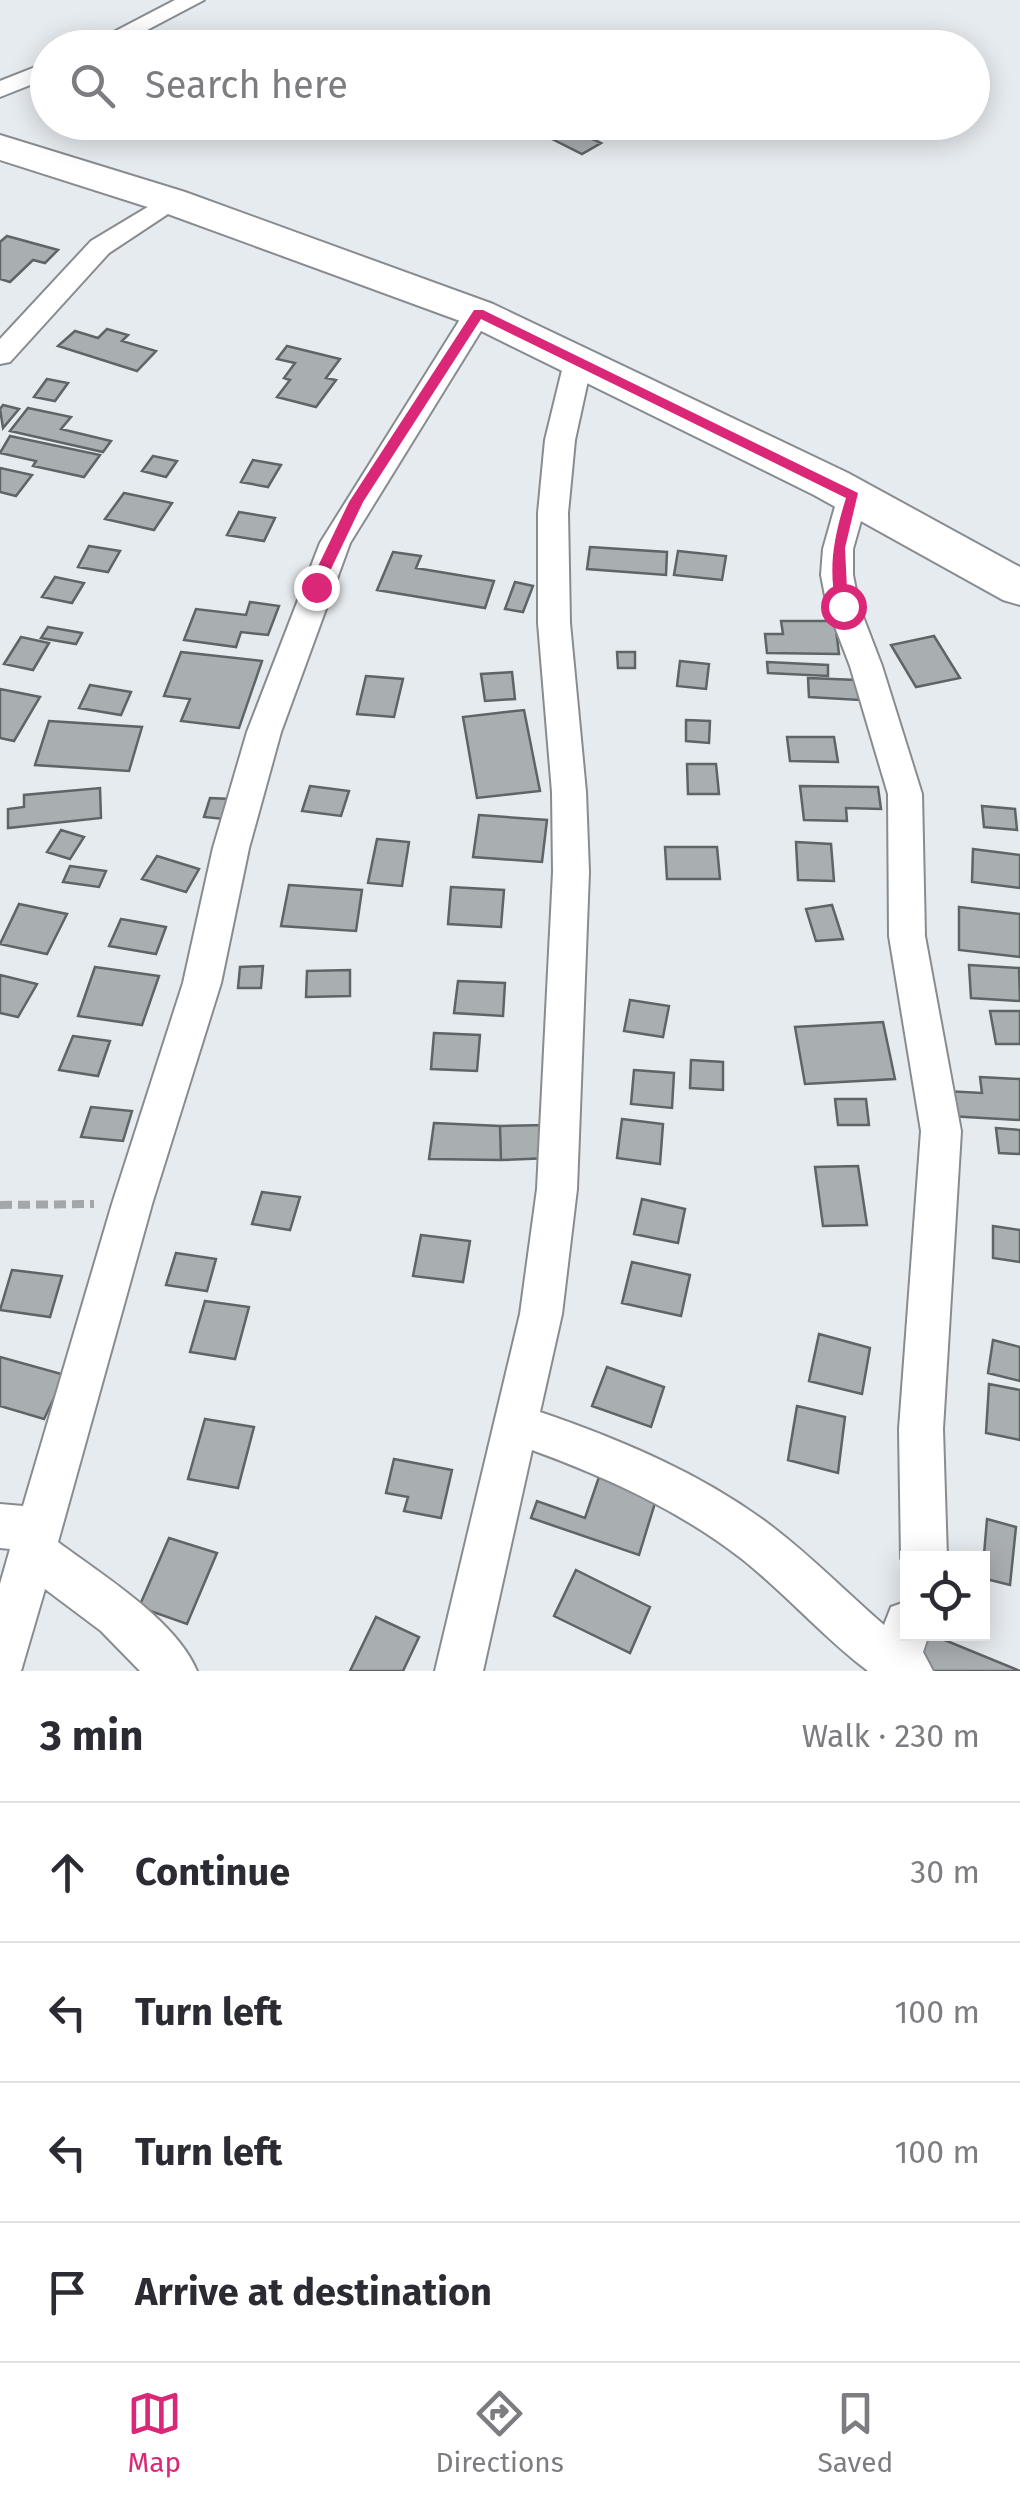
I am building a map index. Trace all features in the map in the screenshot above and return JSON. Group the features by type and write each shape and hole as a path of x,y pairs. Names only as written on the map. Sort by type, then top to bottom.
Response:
{"main road":[{"path":"0,147 171,201 478,312 853,496 1020,588"}],"street":[{"path":"131,30 193,0"},
{"path":"0,90 30,76"},
{"path":"0,356 100,247 171,201"},
{"path":"0,1665 24,1536 202,983 231,848 264,732 316,587 356,502 478,312"},
{"path":"458,1671 540,1314 557,1189 571,872 569,792 554,623 554,514 560,440 578,362"},
{"path":"853,496 838,548 837,575 843,606 866,666 905,794 907,936 941,1130 936,1265 920,1429 925,1484 924,1551"},
{"path":"515,1424 628,1466 705,1507 757,1543 901,1657"},
{"path":"24,1536 116,1615 173,1671"}],"path":[{"path":"0,1205 132,1204"}],"building":[{"path":"554,140 601,143 582,154"},
{"path":"7,236 58,250 45,263 33,260 10,282 0,279 0,242"},
{"path":"107,329 128,335 122,341 156,351 137,371 58,346 75,331 98,338"},
{"path":"287,346 340,359 326,378 336,380 316,407 277,397 290,380 284,378 295,363 277,359"},
{"path":"47,379 68,383 55,401 34,397"},
{"path":"3,405 19,409 3,428 0,409"},
{"path":"28,408 71,417 61,429 111,441 103,452 10,431"},
{"path":"10,436 100,455 84,477 33,466 36,461 0,453"},
{"path":"153,456 177,461 166,477 142,471"},
{"path":"253,460 281,465 268,487 241,482"},
{"path":"0,468 32,475 16,496 0,492"},
{"path":"124,493 172,503 154,530 105,519"},
{"path":"239,512 275,518 264,541 227,535"},
{"path":"89,546 120,551 108,572 78,567"},
{"path":"590,547 667,552 666,575 587,569"},
{"path":"678,551 726,556 722,580 674,575"},
{"path":"393,552 421,556 416,568 494,581 485,608 377,590"},
{"path":"55,577 84,583 72,603 42,597"},
{"path":"515,582 533,586 523,612 505,609"},
{"path":"250,602 279,606 268,635 241,632 236,647 184,640 196,609 246,615"},
{"path":"781,621 835,621 839,654 767,653 765,634 783,634"},
{"path":"48,627 82,633 76,644 41,638"},
{"path":"934,636 960,678 916,687 891,645"},
{"path":"21,637 49,643 33,670 4,664"},
{"path":"181,652 262,661 239,728 181,721 190,699 164,696"},
{"path":"617,652 635,652 635,668 618,668"},
{"path":"680,661 709,664 706,689 677,686"},
{"path":"767,662 828,665 828,676 768,673"},
{"path":"512,672 515,699 485,701 481,674"},
{"path":"366,676 403,679 394,717 357,714"},
{"path":"808,678 857,680 859,700 809,697"},
{"path":"90,685 131,692 121,715 79,708"},
{"path":"0,689 40,697 14,741 0,738"},
{"path":"524,710 540,791 477,798 463,717"},
{"path":"686,720 710,721 709,743 686,741"},
{"path":"49,721 142,727 129,771 35,765"},
{"path":"787,737 834,737 838,762 790,761"},
{"path":"687,764 716,764 719,794 688,794"},
{"path":"310,786 349,791 341,816 302,811"},
{"path":"800,786 878,787 881,809 846,808 847,821 804,820"},
{"path":"100,788 101,818 8,828 8,809 24,807 24,795"},
{"path":"210,798 230,799 224,819 204,817"},
{"path":"982,806 1015,809 1017,830 984,827"},
{"path":"479,815 547,820 542,862 473,857"},
{"path":"61,830 84,837 70,859 47,852"},
{"path":"377,839 409,842 402,886 368,883"},
{"path":"796,842 831,844 834,881 798,880"},
{"path":"665,847 717,847 720,879 667,879"},
{"path":"973,849 1020,855 1020,888 972,882"},
{"path":"157,856 199,869 186,892 142,879"},
{"path":"70,866 106,871 99,887 63,882"},
{"path":"289,885 362,890 356,931 281,926"},
{"path":"451,887 504,890 501,927 448,924"},
{"path":"19,904 67,914 47,954 0,944"},
{"path":"832,905 843,939 816,941 806,909"},
{"path":"959,907 1020,914 1020,957 959,950"},
{"path":"121,919 166,927 156,954 109,946"},
{"path":"969,965 1019,968 1020,1001 971,998"},
{"path":"263,966 261,988 238,988 240,967"},
{"path":"95,967 159,976 142,1025 78,1016"},
{"path":"350,970 350,996 306,997 307,971"},
{"path":"0,975 37,984 18,1017 0,1013"},
{"path":"458,981 505,983 503,1016 454,1013"},
{"path":"630,1000 669,1006 663,1037 624,1031"},
{"path":"990,1011 1020,1011 1020,1044 996,1044"},
{"path":"883,1022 895,1079 805,1084 795,1027"},
{"path":"434,1033 480,1035 477,1071 431,1069"},
{"path":"73,1036 110,1041 98,1076 59,1070"},
{"path":"691,1060 723,1062 723,1090 690,1088"},
{"path":"634,1070 674,1073 672,1108 631,1104"},
{"path":"980,1077 1020,1079 1020,1120 949,1116 946,1091 982,1093"},
{"path":"835,1099 866,1099 869,1125 838,1125"},
{"path":"91,1107 132,1111 123,1141 81,1137"},
{"path":"622,1119 663,1124 660,1164 617,1158"},
{"path":"434,1123 500,1126 501,1160 429,1159"},
{"path":"548,1125 550,1158 501,1160 500,1126"},
{"path":"996,1128 1020,1130 1020,1154 999,1153"},
{"path":"858,1166 867,1225 823,1226 815,1167"},
{"path":"262,1192 300,1197 290,1230 252,1224"},
{"path":"642,1199 685,1209 678,1243 634,1234"},
{"path":"993,1226 1020,1230 1020,1262 993,1258"},
{"path":"421,1235 470,1241 463,1282 413,1276"},
{"path":"176,1253 216,1259 207,1291 166,1285"},
{"path":"632,1262 690,1275 681,1316 622,1303"},
{"path":"12,1270 62,1276 50,1317 0,1310"},
{"path":"205,1301 249,1307 235,1359 190,1352"},
{"path":"819,1334 870,1348 862,1394 809,1381"},
{"path":"993,1340 1020,1347 1020,1381 988,1373"},
{"path":"0,1357 65,1375 44,1419 0,1406"},
{"path":"607,1367 664,1387 651,1427 592,1406"},
{"path":"989,1384 1020,1390 1020,1440 986,1433"},
{"path":"797,1406 845,1417 838,1473 788,1460"},
{"path":"205,1419 254,1427 238,1488 188,1479"},
{"path":"394,1459 452,1470 441,1518 404,1511 408,1497 386,1493"},
{"path":"601,1471 659,1490 639,1555 531,1518 537,1501 585,1518"},
{"path":"987,1519 1016,1527 1010,1585 990,1580 990,1551 984,1551"},
{"path":"169,1538 217,1553 187,1624 139,1607"},
{"path":"576,1570 650,1607 630,1653 554,1616"},
{"path":"376,1617 419,1637 403,1671 350,1671"},
{"path":"919,1641 947,1641 1020,1671 913,1671"}],"route":[{"path":"316,587 356,502 478,312 853,496 838,548 837,575 843,606"}]}
